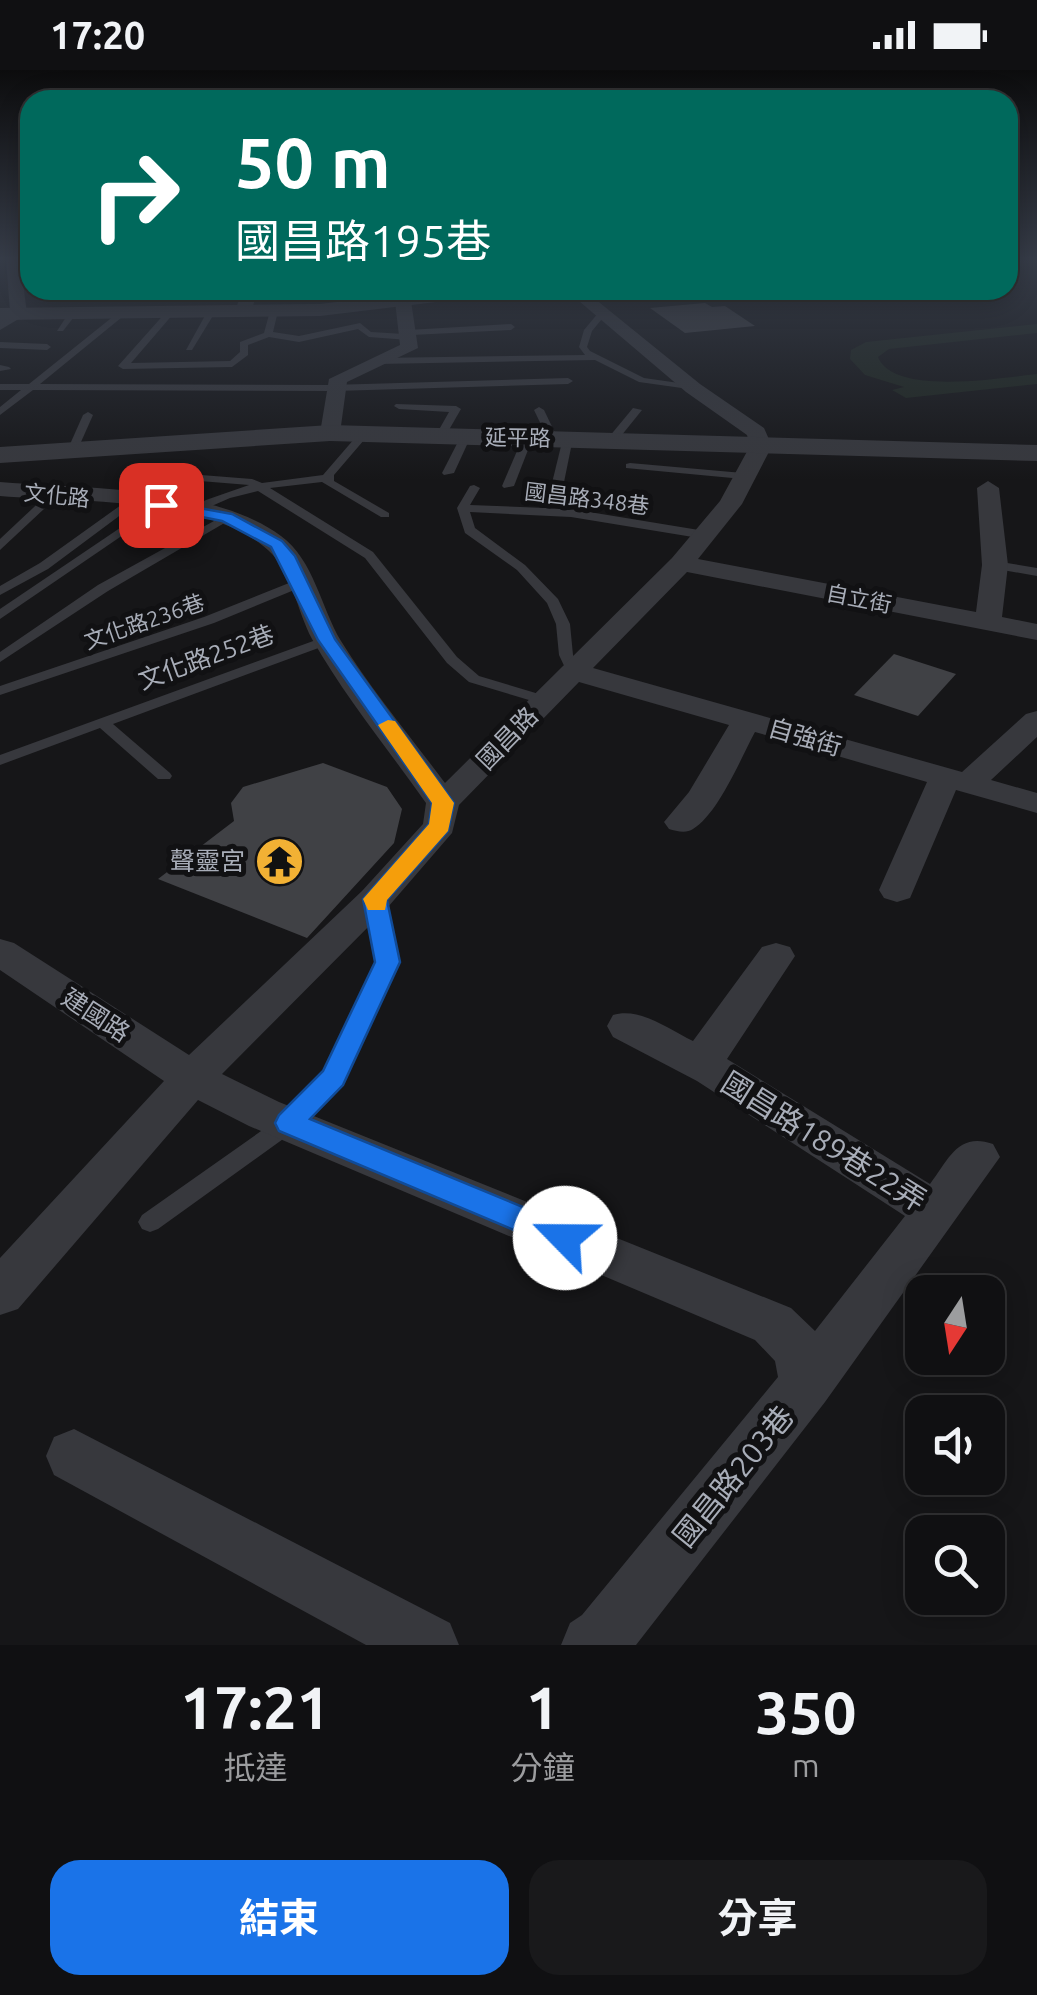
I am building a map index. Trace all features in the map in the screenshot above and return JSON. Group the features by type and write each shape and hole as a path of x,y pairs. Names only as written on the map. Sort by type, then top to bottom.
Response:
{"street":[{"path":"330,432 335,387 346,373 409,348 409,332"},
{"path":"625,332 756,432 761,446"},
{"name":"延平路","path":"0,456 330,432 1037,453"},
{"name":"國昌路","path":"0,1293 192,1078 375,899 440,826 443,803 681,563 730,504 761,446"},
{"path":"988,488 995,565 988,623"},
{"name":"文化路","path":"0,489 194,510 227,518 276,544 300,583 326,640 443,803"},
{"name":"自立街","path":"681,563 1037,632"},
{"name":"自強街","path":"573,670 1037,803"},
{"path":"681,822 703,798 747,720"},
{"path":"897,890 956,781 1037,720"},
{"name":"建國路","path":"0,952 192,1078"},
{"name":"國昌路189巷22弄","path":"712,1070 705,1058 711,1046 776,956"},
{"name":"國昌路189巷22弄","path":"627,1026 712,1070 937,1212"},
{"name":"國昌路203巷","path":"192,1078 289,1123 772,1324 798,1349 806,1384 600,1642"},
{"name":"國昌路189巷22弄","path":"806,1384 977,1157"},
{"path":"74,1456 428,1645"}],"lane":[{"path":"0,412 99,332"},
{"path":"145,332 123,366 232,364 246,353 244,344 268,334 299,340 332,332"},
{"path":"188,348 198,332"},
{"path":"367,332 443,344"},
{"path":"409,338 456,332"},
{"path":"587,332 583,347 593,358 642,380 694,388"},
{"path":"0,345 46,347"},
{"path":"377,361 593,358"},
{"path":"0,387 335,387 568,381"},
{"path":"398,406 456,409 448,473"},
{"path":"539,410 549,437 558,487"},
{"path":"613,439 637,410"},
{"path":"72,451 88,415"},
{"path":"327,478 365,433"},
{"path":"508,486 549,437"},
{"path":"630,466 743,476"},
{"path":"163,475 252,482 369,555 452,660 474,679 544,700"},
{"path":"194,510 222,495 258,486 327,478 385,515"},
{"path":"474,488 463,508 469,530 523,566 552,600 564,623 562,647 573,670"},
{"path":"0,546 54,494"},
{"path":"0,591 44,566 132,502"},
{"path":"0,615 161,505"},
{"name":"國昌路348巷","path":"463,508 571,513 705,535"},
{"path":"0,658 103,588 227,518"},
{"path":"995,565 1037,572"},
{"name":"文化路236巷","path":"0,691 209,620 300,583"},
{"name":"文化路252巷","path":"0,760 326,640"},
{"path":"102,722 164,776"},
{"path":"150,1222 289,1123 334,1077 388,962 375,899"}],"shaded area":[{"path":"956,332 1037,332 889,349 878,357 888,369 926,381 1037,374 1037,384 906,398 892,390 904,387 865,375 850,359 851,350 866,342"}],"building":[{"path":"894,654 956,674 918,716 854,695"},
{"name":"聲靈宮","path":"323,763 387,787 402,809 394,843 307,938 158,879 234,821 231,803 243,787"}],"slow traffic":[{"path":"376,905 375,899 440,826 443,803 388,725"}],"place":[{"name":"聲靈宮","path":"280,861"}],"route":[{"path":"161,505 227,518 276,544 287,556 326,640 443,803 440,826 375,899 388,962 334,1077 289,1123 565,1238"}]}
